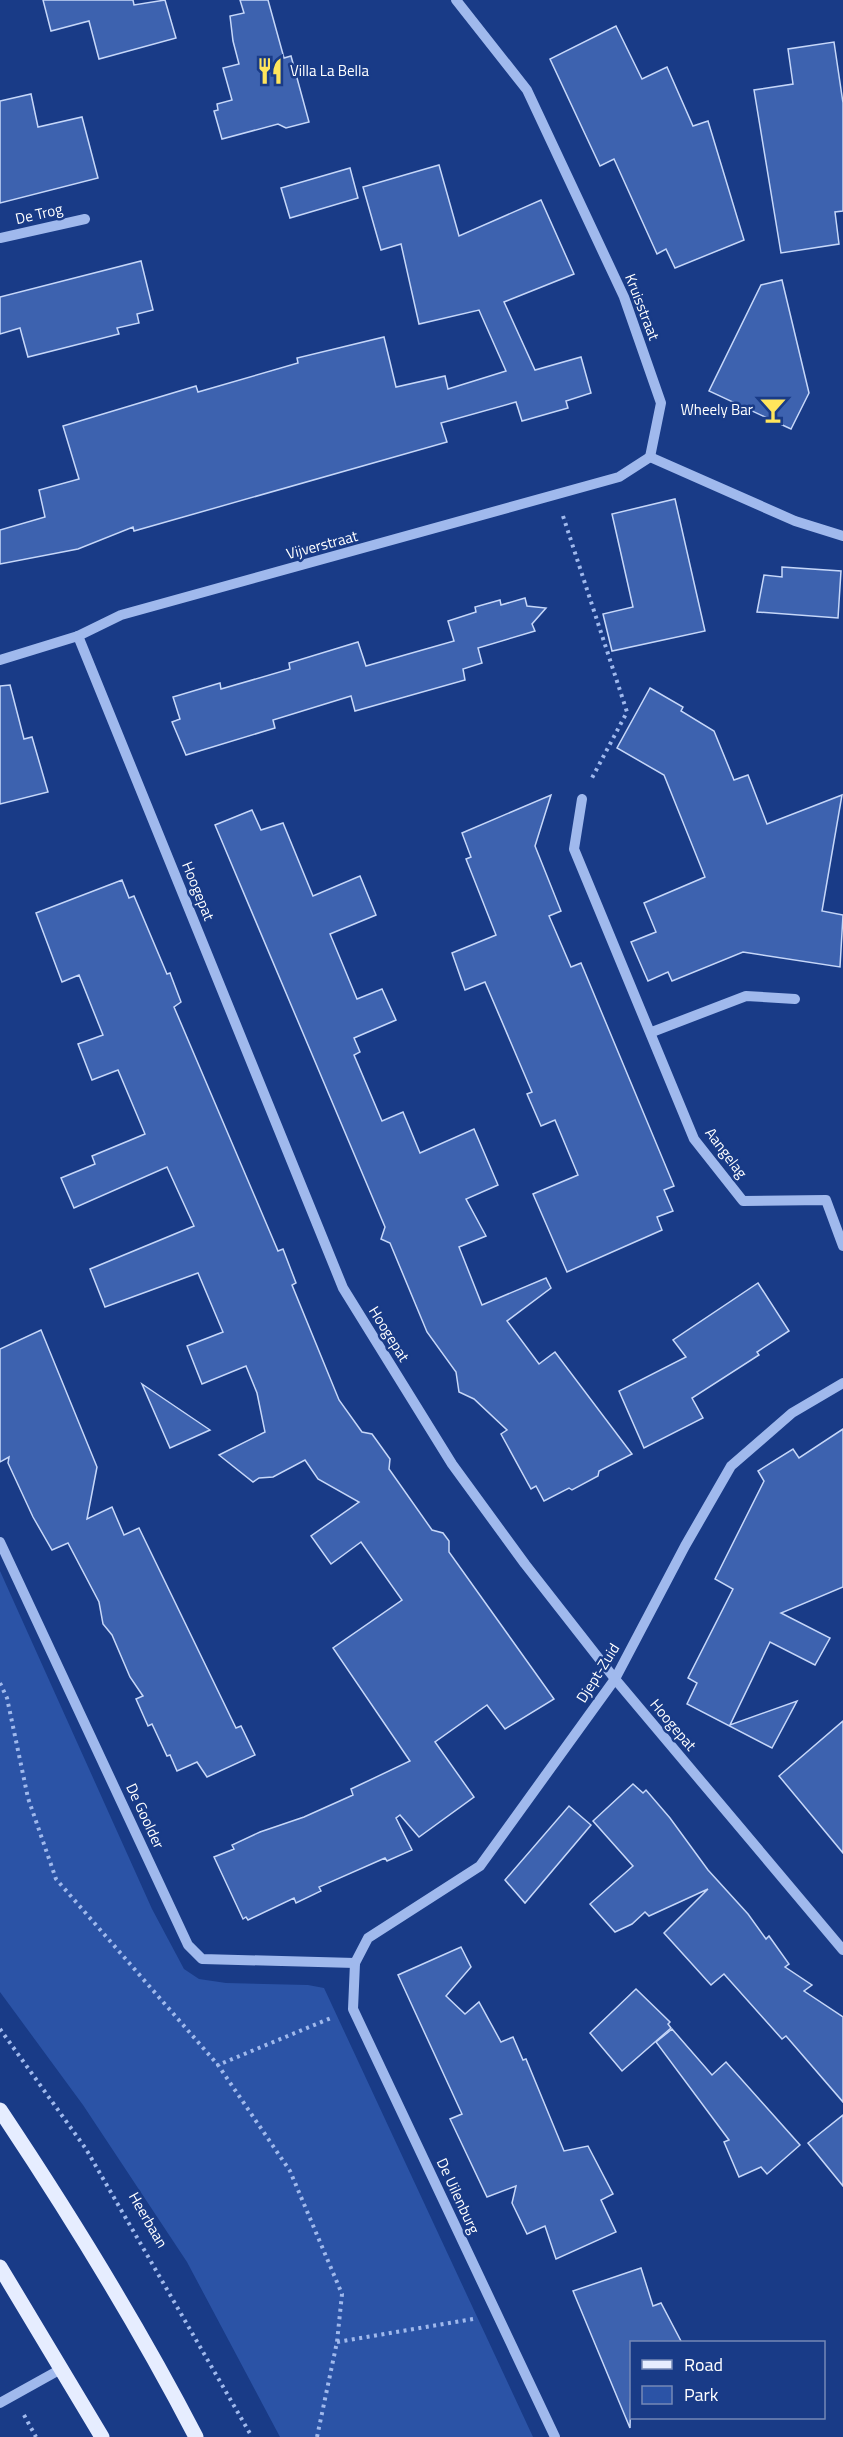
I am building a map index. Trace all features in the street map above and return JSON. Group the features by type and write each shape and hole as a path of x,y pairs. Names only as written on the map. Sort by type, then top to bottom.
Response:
{"main road":[{"path":"0,2110 40,2170 173,2392 196,2437"},
{"path":"0,2267 102,2437"}],"street":[{"name":"Kruisstraat","path":"456,0 527,90 624,297 661,403 650,457"},
{"name":"De Trog","path":"0,238 86,219"},
{"name":"Vijverstraat","path":"0,660 78,636 121,615 619,477 650,457"},
{"path":"650,457 795,521 843,536"},
{"name":"Hoogepat","path":"78,636 343,1288 452,1464 525,1564 615,1679 843,1950"},
{"name":"Aangelag","path":"582,799 574,849 652,1032 694,1139 743,1202 826,1200 843,1245"},
{"path":"652,1032 746,996 795,999"},
{"name":"Djept-Zuid","path":"356,1963 368,1938 480,1866 615,1679 685,1546 731,1466 792,1413 843,1383"},
{"name":"De Goolder","path":"0,1542 188,1945 202,1959 356,1963"},
{"name":"De Uilenburg","path":"356,1963 353,2009 555,2437"},
{"path":"0,2403 61,2369"}],"path":[{"path":"556,496 627,712 582,799"},
{"path":"0,1683 8,1698 28,1798 56,1879 218,2065 290,2171 342,2294 337,2342 316,2437"},
{"path":"218,2065 353,2009"},
{"name":"Heerbaan","path":"0,2029 86,2149 252,2437"},
{"path":"337,2342 498,2314"}],"green space":[{"path":"0,1571 152,1909 184,1969 199,1979 226,1983 308,1985 324,1988 533,2437 280,2437 187,2262 83,2105 0,1992"}],"building":[{"path":"43,0 133,0 134,5 165,0 176,38 99,59 89,21 51,31"},
{"path":"240,0 268,0 284,58 291,56 309,122 286,128 278,124 222,139 214,111 218,110 217,104 232,100 223,68 239,64 230,16 244,13"},
{"path":"616,26 642,79 667,67 693,126 708,121 744,240 675,268 666,249 657,254 614,159 600,166 550,59"},
{"path":"834,42 843,103 843,211 835,212 839,244 781,253 754,90 793,84 788,49"},
{"path":"31,94 38,127 82,117 98,178 0,203 0,101"},
{"path":"439,165 459,236 541,200 574,274 504,302 535,370 581,357 591,393 566,401 568,408 522,421 516,402 441,423 447,442 134,531 133,527 78,549 0,564 0,530 45,517 39,490 79,479 63,426 196,386 198,392 298,363 297,358 384,337 396,387 445,376 448,389 506,371 479,310 419,324 401,244 381,250 363,187"},
{"path":"350,168 358,198 290,218 281,188"},
{"path":"141,261 153,310 137,314 139,323 117,328 119,334 28,357 20,328 0,334 0,297"},
{"path":"782,280 809,393 791,429 709,391 761,285"},
{"path":"675,499 705,631 612,651 603,614 633,607 612,514"},
{"path":"782,567 841,571 838,618 757,612 764,575 782,577"},
{"path":"525,598 527,606 546,608 532,624 535,631 478,648 482,663 463,669 465,680 355,711 351,696 273,720 275,728 186,755 172,722 180,719 173,697 220,683 221,689 290,669 289,663 358,642 366,666 454,641 448,621 476,612 475,607 500,600 501,605"},
{"path":"10,685 24,739 32,737 48,792 0,804 0,686"},
{"path":"650,688 683,707 681,711 714,731 734,780 748,775 767,824 842,795 822,911 843,915 840,967 743,952 672,981 668,972 648,981 631,942 656,932 644,903 705,877 664,775 617,748"},
{"path":"551,795 535,846 561,911 549,916 571,967 581,963 674,1186 664,1190 673,1211 657,1217 662,1230 567,1272 533,1194 578,1175 555,1120 541,1126 527,1094 532,1092 485,982 465,990 452,953 496,935 466,859 471,857 462,833"},
{"path":"252,810 261,830 283,823 313,896 360,876 376,915 330,934 357,999 382,989 396,1020 354,1038 360,1052 354,1055 382,1121 403,1112 420,1153 474,1129 498,1185 466,1199 486,1236 459,1247 482,1305 546,1278 551,1288 507,1321 539,1364 555,1352 632,1454 599,1471 598,1476 572,1490 569,1488 544,1501 536,1486 531,1489 501,1434 507,1430 474,1399 459,1392 456,1372 427,1332 390,1243 381,1239 385,1227 215,825"},
{"path":"122,880 129,898 134,896 167,974 170,973 181,1002 174,1007 278,1251 283,1249 296,1283 292,1285 339,1400 362,1432 372,1434 390,1459 389,1469 432,1530 443,1533 449,1541 449,1552 554,1699 505,1729 487,1705 435,1742 474,1797 419,1837 400,1815 396,1818 412,1850 387,1861 385,1858 319,1887 321,1891 296,1903 294,1898 248,1920 246,1917 243,1919 214,1857 234,1849 232,1845 260,1832 304,1817 353,1795 351,1789 410,1761 333,1648 402,1600 361,1542 331,1564 311,1536 359,1502 318,1479 305,1460 273,1477 259,1478 253,1482 219,1455 265,1432 257,1393 246,1366 202,1384 187,1346 223,1332 198,1273 105,1307 90,1269 194,1226 167,1167 74,1208 61,1178 95,1164 92,1156 145,1134 118,1070 92,1080 78,1044 103,1035 79,975 62,982 36,913"},
{"path":"758,1283 789,1331 757,1352 759,1355 692,1398 703,1418 644,1448 619,1391 686,1357 673,1340"},
{"path":"41,1330 97,1467 87,1519 112,1507 124,1535 139,1528 236,1728 241,1726 255,1755 207,1777 197,1762 177,1771 170,1755 167,1756 152,1724 148,1726 136,1699 143,1696 130,1677 112,1635 103,1624 99,1602 68,1543 52,1550 33,1517 8,1463 9,1457 0,1462 0,1349"},
{"path":"142,1384 210,1430 170,1448"},
{"path":"843,1429 843,1587 781,1613 830,1638 815,1665 770,1642 730,1725 797,1701 772,1748 687,1704 697,1683 688,1678 733,1589 715,1579 764,1481 758,1471 793,1449 799,1458"},
{"path":"843,1721 843,1853 779,1776"},
{"path":"633,1784 643,1793 646,1790 670,1818 708,1870 748,1914 766,1939 769,1936 789,1964 785,1967 812,1985 804,1991 843,2017 843,2102 786,2036 782,2039 724,1974 711,1985 664,1933 708,1889 649,1916 645,1912 632,1924 615,1932 590,1904 633,1866 593,1821"},
{"path":"569,1806 591,1825 525,1903 505,1880"},
{"path":"461,1947 471,1967 446,1996 465,2014 479,2002 501,2042 513,2037 523,2060 526,2059 564,2151 588,2146 613,2194 601,2200 616,2232 556,2259 545,2226 527,2234 512,2203 516,2186 487,2197 450,2119 462,2114 398,1975"},
{"path":"636,1989 670,2022 668,2024 671,2028 622,2071 590,2033"},
{"path":"672,2029 712,2075 726,2062 800,2145 767,2174 761,2167 739,2177 724,2142 729,2140 656,2042"},
{"path":"843,2115 843,2186 808,2143"},
{"path":"641,2268 653,2306 661,2303 681,2341 630,2341 630,2428 573,2291"}],"place":[{"name":"Villa La Bella","path":"270,71"},
{"name":"Wheely Bar","path":"773,410"}]}
